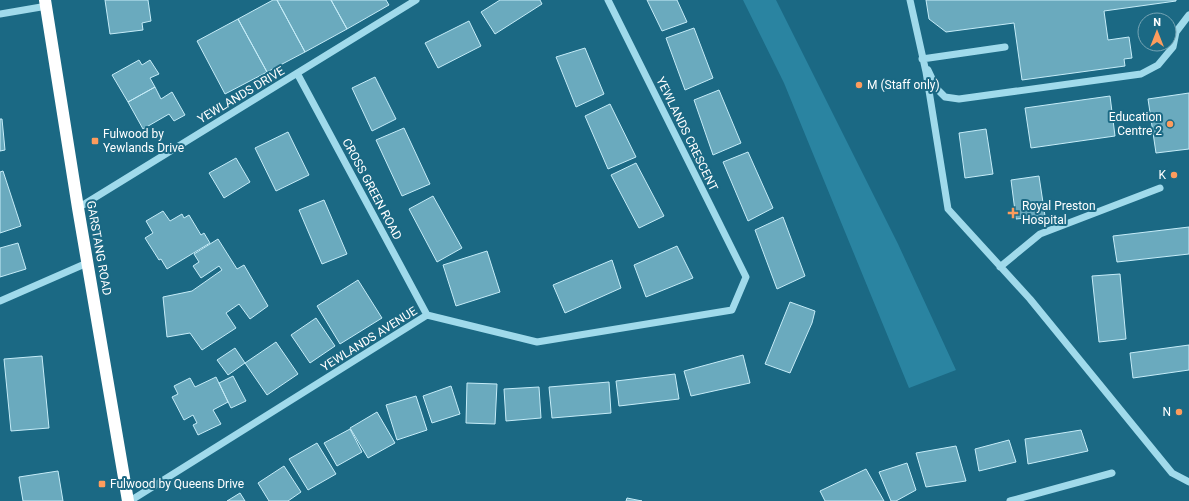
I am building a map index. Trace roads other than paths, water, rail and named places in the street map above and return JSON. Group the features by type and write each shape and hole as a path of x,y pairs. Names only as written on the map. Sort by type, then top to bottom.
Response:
{"highway":[{"name":"GARSTANG ROAD","path":"46,3 87,263 129,501"}],"street":[{"name":"YEWLANDS DRIVE","path":"78,208 416,0"},
{"name":"YEWLANDS CRESCENT","path":"608,0 746,277"},
{"path":"910,0 926,72 948,209 1030,299 1172,473 1189,482"},
{"path":"0,14 46,3"},
{"path":"922,59 937,89 945,97 959,99 1141,74 1158,65 1173,47 1176,32 1189,15"},
{"path":"922,59 1005,47"},
{"name":"CROSS GREEN ROAD","path":"297,73 427,315"},
{"path":"1000,266 1040,234 1160,188"},
{"path":"0,301 87,263"},
{"name":"YEWLANDS AVENUE","path":"129,501 427,315 537,342 732,310 746,277"},
{"path":"1010,501 1112,473"}],"place":[{"name":"M (Staff only)","path":"859,85"},
{"name":"Education Centre 2","path":"1170,124"},
{"name":"Fulwood by Yewlands Drive","path":"95,141"},
{"name":"K","path":"1174,175"},
{"name":"Royal Preston Hospital","path":"1013,213"},
{"name":"N","path":"1179,412"},
{"name":"Fulwood by Queens Drive","path":"102,484"}]}
